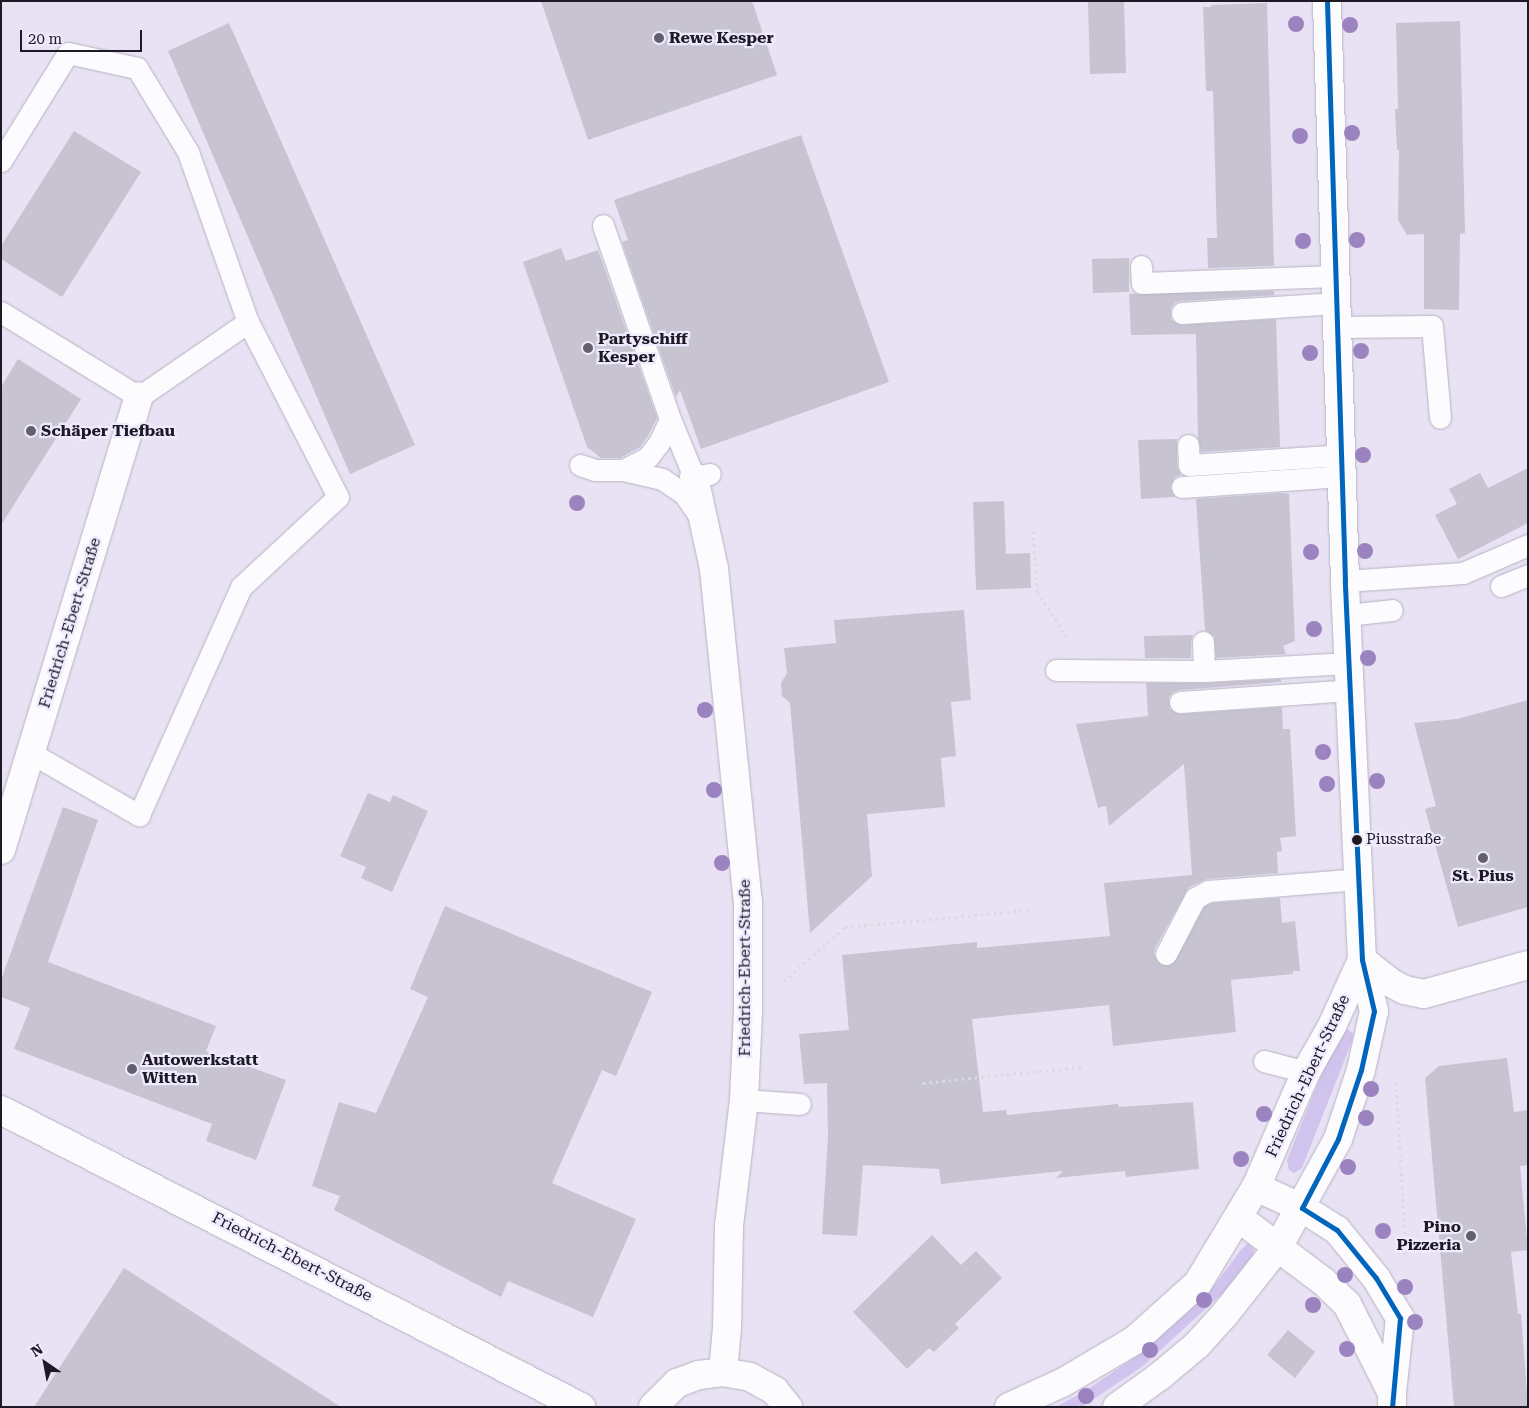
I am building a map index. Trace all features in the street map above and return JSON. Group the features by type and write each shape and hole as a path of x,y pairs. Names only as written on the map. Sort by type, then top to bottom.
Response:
{"street":[{"path":"1328,1 1345,580 1362,960 1393,984 1405,990 1424,994 1528,965"},
{"name":"Friedrich-Ebert-Straße","path":"1,850 139,397"},
{"name":"Friedrich-Ebert-Straße","path":"702,476 704,521 721,567 748,901 748,1012 744,1100 729,1226 728,1328 723,1372"},
{"name":"Friedrich-Ebert-Straße","path":"1009,1407 1062,1383 1135,1340 1198,1283 1256,1187 1306,1072 1332,1026 1362,960"},
{"name":"Friedrich-Ebert-Straße","path":"1117,1407 1160,1376 1197,1345 1225,1314 1278,1247 1302,1208 1338,1139 1361,1070 1374,1011 1362,960"},
{"name":"Friedrich-Ebert-Straße","path":"1,1110 555,1391 581,1407"},
{"path":"1256,1187 1302,1208 1336,1230 1376,1278 1400,1318 1392,1400"},
{"path":"1239,1218 1324,1282 1347,1304 1392,1400"},
{"path":"653,1407 677,1383 699,1375 723,1372 750,1377 775,1391 788,1407"}],"lane":[{"path":"1,161 68,53 137,68 188,152 248,322 338,497 241,587 139,815 30,753"},
{"path":"603,225 670,418 702,476"},
{"path":"1141,266 1142,283 1336,276"},
{"path":"1,312 139,397 248,322"},
{"path":"1182,313 1337,315 1432,326 1440,418"},
{"path":"623,470 648,457 659,443 670,418"},
{"path":"1188,445 1189,465 1342,466"},
{"path":"580,465 595,470 623,470 662,479 684,494 704,521"},
{"path":"1182,487 1342,466"},
{"path":"1345,580 1463,573 1528,545"},
{"path":"1501,586 1528,575"},
{"path":"1347,615 1392,610"},
{"path":"1203,642 1204,671"},
{"path":"1056,670 1204,671 1349,663"},
{"path":"1180,702 1350,690"},
{"path":"1166,954 1194,898 1208,891 1359,879"},
{"path":"1264,1061 1306,1072"},
{"path":"744,1100 800,1104"}],"path":[{"path":"1033,531 1037,592 1090,671"},
{"path":"748,1012 845,927 1029,910"},
{"path":"923,1083 1081,1067"},
{"path":"1376,1278 1406,1252 1396,1073"}],"shaded area":[{"path":"1345,1028 1353,1033 1352,1041 1302,1168 1294,1173 1289,1170 1287,1160 1338,1034"},
{"path":"1248,1243 1254,1249 1253,1255 1223,1293 1143,1366 1082,1407 1056,1407 1085,1391 1137,1356 1188,1312 1217,1282"}],"building":[{"name":"Rewe Kesper","path":"541,1 752,1 777,75 588,140"},
{"path":"1088,1 1124,1 1126,73 1090,74"},
{"path":"1267,3 1274,266 1208,268 1207,238 1217,238 1213,91 1206,91 1203,7"},
{"path":"1460,21 1465,233 1460,234 1459,310 1424,309 1424,234 1407,235 1398,220 1399,150 1397,150 1395,109 1398,109 1396,23"},
{"path":"229,23 415,445 350,474 168,51"},
{"path":"74,131 141,172 62,297 1,259 1,246"},
{"path":"801,135 889,382 701,449 680,390 676,397 622,242 628,240 614,200"},
{"name":"Partyschiff Kesper","path":"561,248 566,261 598,250 657,418 640,447 620,458 601,458 587,447 523,262"},
{"path":"1129,258 1129,292 1093,293 1092,259"},
{"path":"1274,291 1274,295 1181,301 1175,303 1171,308 1171,320 1182,325 1276,319 1280,447 1201,452 1198,438 1196,334 1131,335 1129,294"},
{"name":"Schäper Tiefbau","path":"18,359 81,399 1,525 1,387"},
{"path":"1177,439 1177,466 1181,475 1175,477 1170,487 1175,497 1141,499 1138,440"},
{"path":"1528,468 1528,523 1458,559 1435,515 1457,504 1449,489 1480,473 1488,488"},
{"path":"1289,494 1295,641 1283,646 1286,654 1216,658 1214,636 1205,630 1196,499"},
{"path":"1004,501 1006,554 1030,553 1031,588 976,590 973,502"},
{"path":"964,610 971,700 951,702 956,756 941,758 945,807 867,814 872,876 810,933 790,703 782,696 781,683 787,673 784,648 836,643 834,620"},
{"path":"1193,635 1191,658 1145,658 1144,636"},
{"path":"1281,679 1281,682 1179,690 1173,692 1169,697 1170,709 1180,714 1282,707 1283,729 1290,729 1296,836 1280,838 1282,851 1277,852 1278,873 1207,879 1189,887 1155,948 1154,955 1161,965 1173,964 1204,907 1212,903 1280,898 1282,923 1295,921 1300,971 1293,971 1293,974 1231,980 1236,1032 1113,1046 1109,1005 972,1019 983,1112 1006,1110 1007,1115 1118,1104 1119,1107 1193,1102 1199,1169 1126,1177 1125,1171 1056,1178 1063,1171 941,1184 939,1169 863,1165 857,1236 822,1234 828,1137 827,1083 804,1084 799,1034 849,1030 842,955 977,942 977,948 1110,936 1104,883 1192,875 1184,764 1109,826 1106,806 1098,808 1076,724 1148,716 1146,683 1205,683"},
{"name":"St. Pius","path":"1528,700 1528,907 1458,927 1425,809 1436,806 1414,723 1457,719"},
{"path":"368,793 390,802 393,795 428,811 392,892 361,878 366,867 340,856"},
{"path":"63,807 98,820 48,962 216,1026 206,1051 286,1080 256,1160 206,1141 212,1124 14,1049 30,1008 1,997 1,980"},
{"path":"445,906 652,992 616,1076 602,1070 552,1183 636,1219 593,1317 508,1281 501,1297 334,1210 340,1196 312,1186 339,1102 376,1113 428,997 410,989"},
{"path":"1507,1058 1514,1112 1528,1110 1528,1165 1520,1166 1528,1250 1511,1252 1518,1314 1521,1314 1528,1407 1454,1407 1425,1078 1439,1066"},
{"path":"932,1235 961,1265 976,1251 1002,1278 955,1324 959,1328 934,1352 929,1348 907,1369 853,1312"},
{"path":"124,1268 341,1407 34,1407"},
{"path":"1288,1330 1315,1352 1295,1378 1267,1355"}],"transit line":[{"path":"1302,1208 1338,1139 1361,1070 1374,1011 1362,960 1345,581 1327,1"},
{"path":"1302,1208 1337,1230 1376,1278 1400,1318 1392,1407"}],"place":[{"name":"Rewe Kesper","path":"659,38"},
{"name":"Partyschiff Kesper","path":"588,348"},
{"name":"Schäper Tiefbau","path":"31,431"},
{"name":"Piusstraße","path":"1357,840"},
{"name":"St. Pius","path":"1483,858"},
{"name":"Autowerkstatt Witten","path":"132,1069"},
{"name":"Pino Pizzeria","path":"1471,1236"}]}
